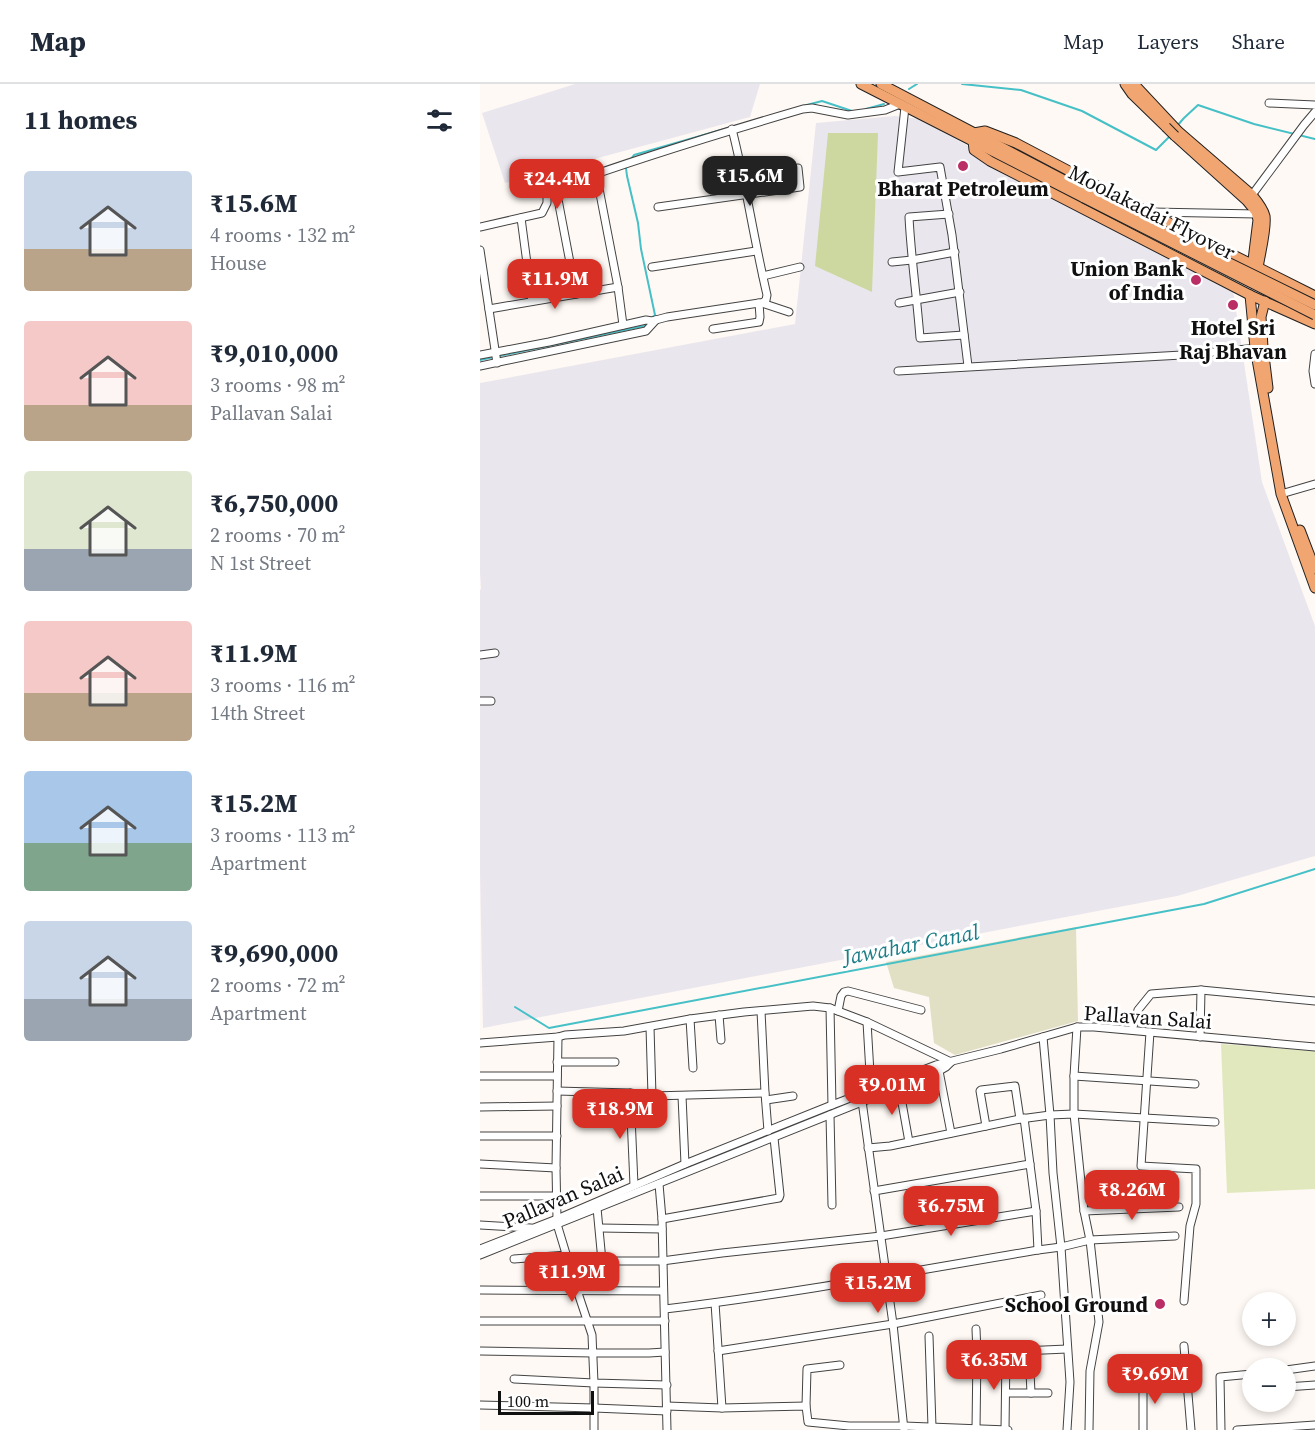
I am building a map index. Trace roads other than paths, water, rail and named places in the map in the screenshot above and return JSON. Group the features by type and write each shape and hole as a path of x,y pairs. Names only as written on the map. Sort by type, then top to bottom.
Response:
{"main road":[{"path":"881,84 902,103"},
{"path":"1125,84 1132,94 1248,201 1257,214 1258,220 1255,266"},
{"path":"1134,84 1168,125"},
{"path":"865,86 902,103"},
{"name":"Moolakadai Flyover","path":"902,103 1086,195 1313,319"},
{"path":"1315,296 1016,143 985,130 973,137 974,150 990,161 1250,295 1313,319 1315,305"},
{"path":"1177,134 1258,202 1264,214 1265,225 1255,266"},
{"name":"Moolakadai Flyover","path":"1086,195 1315,305"},
{"path":"1210,274 1222,249"},
{"path":"1250,295 1284,493 1315,588"},
{"path":"1259,347 1261,317 1265,302"},
{"path":"1284,493 1315,569"}],"street":[{"path":"480,227 542,213 547,193 556,189 629,162 732,129 803,109 812,108 848,115 885,110 902,103 898,172 940,167 950,214 968,366"},
{"path":"1269,104 1315,105"},
{"path":"1252,195 1315,112"},
{"path":"480,366 497,357 549,342 623,325 761,303 766,300 768,295 756,251 732,129"},
{"path":"658,207 800,187 798,168"},
{"path":"596,174 623,325"},
{"path":"556,189 576,294"},
{"path":"1147,212 1257,214"},
{"path":"950,214 909,217 920,338 964,335"},
{"path":"521,218 532,301"},
{"path":"480,250 484,301 489,309 497,357"},
{"path":"652,267 756,251"},
{"path":"892,262 955,252"},
{"path":"763,276 800,267"},
{"path":"489,309 618,287"},
{"path":"899,303 960,292"},
{"path":"761,303 789,312"},
{"path":"713,329 759,322 761,303"},
{"path":"480,355 497,357 646,331 651,320"},
{"path":"898,371 1182,355 1259,347"},
{"path":"1315,354 1313,371 1315,384"},
{"path":"1284,493 1315,484"},
{"path":"480,655 495,654"},
{"path":"480,701 491,700"},
{"path":"1132,1030 1138,1010 1151,994 1201,990 1315,1001"},
{"path":"1200,1036 1201,990"},
{"path":"838,1011 842,996 848,991 921,1010"},
{"path":"480,1043 624,1031 690,1019 805,1006 830,1008 867,1022 951,1062 939,1071 659,1184 557,1222 480,1255"},
{"path":"830,1008 832,1105"},
{"path":"761,1011 768,1131"},
{"path":"719,1015 721,1040"},
{"path":"690,1019 693,1068"},
{"path":"867,1022 871,1090"},
{"path":"650,1027 652,1096"},
{"path":"1077,1027 1074,1114 1099,1322 1090,1371 1089,1430"},
{"name":"Pallavan Salai","path":"480,1250 534,1228 557,1222 634,1185 944,1062 1077,1027 1315,1047"},
{"path":"1150,1032 1141,1166 1196,1169 1196,1204 1190,1227 1184,1300"},
{"path":"558,1037 557,1222 592,1335 594,1430"},
{"path":"1043,1037 1070,1382 1067,1430"},
{"path":"1315,1039 1315,1047"},
{"path":"557,1062 615,1062"},
{"path":"939,1071 951,1133"},
{"path":"480,1077 557,1076"},
{"path":"1074,1076 1195,1084"},
{"path":"899,1086 909,1142"},
{"path":"986,1126 980,1091 1015,1086 1030,1164 1038,1250"},
{"path":"557,1091 630,1093 652,1096 793,1096"},
{"path":"630,1093 634,1185"},
{"path":"682,1096 685,1164"},
{"path":"862,1101 904,1428"},
{"path":"480,1107 557,1106"},
{"path":"868,1148 890,1146 1050,1114 1215,1122"},
{"path":"830,1115 832,1205"},
{"path":"631,1123 656,1122"},
{"path":"480,1136 557,1136"},
{"path":"662,1219 779,1198 774,1138"},
{"path":"480,1164 556,1168"},
{"path":"874,1191 1030,1164"},
{"path":"659,1184 665,1309 667,1430"},
{"path":"480,1197 557,1196"},
{"path":"1084,1211 1179,1207"},
{"path":"597,1208 602,1261"},
{"path":"514,1258 662,1261 881,1236 1036,1211"},
{"path":"480,1225 534,1228"},
{"path":"600,1228 662,1229"},
{"path":"665,1309 886,1276 1061,1247 1090,1240 1175,1236"},
{"path":"480,1290 663,1291"},
{"path":"718,1351 892,1324 1041,1295"},
{"path":"715,1303 722,1408"},
{"path":"480,1321 665,1322"},
{"path":"976,1329 976,1429"},
{"path":"929,1336 932,1427"},
{"path":"1184,1346 1191,1430"},
{"path":"977,1353 1067,1349"},
{"path":"480,1350 665,1352"},
{"path":"1029,1351 1031,1393"},
{"path":"840,1365 807,1369 808,1422 863,1428 932,1427 1006,1430 1006,1352"},
{"path":"1296,1369 1315,1366"},
{"path":"1221,1430 1220,1377 1242,1375"},
{"path":"514,1379 667,1385"},
{"path":"1143,1380 1143,1430"},
{"path":"1296,1386 1315,1385"},
{"path":"1006,1393 1048,1393"},
{"path":"480,1405 667,1409 806,1406"},
{"path":"1237,1430 1315,1425"}],"waterway":[{"path":"909,89 917,84"},
{"path":"962,84 1021,90 1082,111 1156,150 1170,136"},
{"path":"803,106 822,101 852,111"},
{"path":"866,109 884,104"},
{"path":"1177,126 1198,105 1254,124 1315,139"},
{"path":"630,160 634,155 749,122"},
{"path":"628,165 627,176 655,315 650,319"},
{"path":"480,360 644,326 646,323"},
{"name":"Jawahar Canal","path":"515,1007 549,1028 1204,904 1315,869"}],"place":[{"name":"Bharat Petroleum","path":"963,166"},
{"name":"Union Bank of India","path":"1196,280"},
{"name":"Hotel Sri Raj Bhavan","path":"1233,305"},
{"name":"School Ground","path":"1160,1304"}]}
